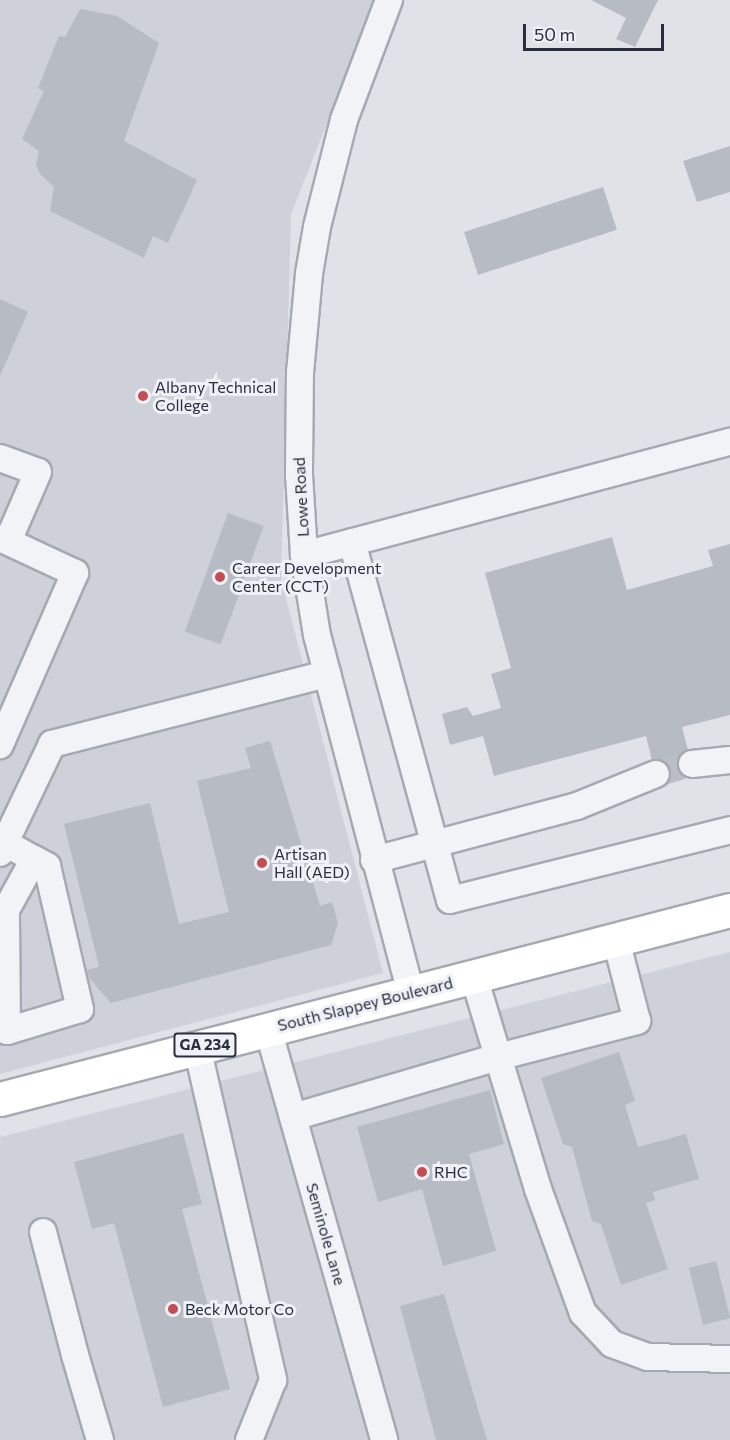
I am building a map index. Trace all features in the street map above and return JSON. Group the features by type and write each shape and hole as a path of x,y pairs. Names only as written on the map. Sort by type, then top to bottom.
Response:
{"main road":[{"name":"South Slappey Boulevard","path":"0,1099 730,910"}],"street":[{"name":"Lowe Road","path":"389,0 344,120 329,173 309,274 299,413 304,555 317,635 374,860 411,994"},
{"path":"304,555 730,442"},
{"path":"0,458 38,472 4,540 75,573 0,745"},
{"path":"352,542 450,900 730,830"},
{"path":"34,859 6,910 7,1031 80,1009 47,866 34,859 2,848 52,744 327,674"},
{"path":"692,764 730,760"},
{"path":"374,860 577,806 656,774"},
{"path":"293,1118 498,1058 637,1021 616,940"},
{"path":"474,977 538,1189 583,1313 612,1344 648,1357 730,1359"},
{"name":"Seminole Lane","path":"268,1029 384,1440"},
{"path":"197,1047 273,1380 249,1440"},
{"path":"43,1232 100,1440"}],"shaded area":[{"name":"Albany Technical College","path":"0,0 376,0 291,214 281,579 383,973 0,1074"},
{"path":"730,952 730,1440 0,1440 0,1137"}],"building":[{"path":"591,0 658,0 635,47 616,39 626,18"},
{"path":"80,9 117,16 159,43 124,141 197,180 168,243 153,236 144,258 50,211 54,187 40,174 36,165 39,151 22,139 44,91 38,88 59,36 65,37"},
{"path":"730,146 730,192 697,202 683,161"},
{"path":"603,187 617,230 478,275 464,232"},
{"path":"0,299 28,312 0,376"},
{"name":"Career Development Center (CCT)","path":"228,513 264,526 221,644 185,631"},
{"path":"612,537 627,590 713,566 708,550 730,544 730,715 682,727 688,750 679,757 677,765 685,777 669,782 670,768 665,762 652,760 646,736 494,776 483,736 450,745 442,714 467,707 473,716 501,708 491,674 511,668 485,573"},
{"name":"Artisan Hall (AED)","path":"270,741 320,906 332,902 338,923 331,945 111,1003 90,979 87,970 99,967 64,824 150,803 179,924 229,912 197,781 251,768 245,748"},
{"path":"619,1052 635,1101 625,1105 638,1147 686,1134 699,1179 653,1192 655,1200 646,1203 668,1269 621,1285 601,1224 592,1221 572,1147 563,1144 541,1078"},
{"name":"RHC","path":"490,1090 504,1144 469,1154 496,1251 443,1266 422,1189 378,1202 357,1127"},
{"name":"Beck Motor Co","path":"183,1133 202,1204 182,1209 230,1389 163,1407 114,1223 92,1229 74,1162"},
{"path":"716,1261 730,1318 703,1325 689,1268"},
{"path":"444,1294 487,1440 436,1440 400,1306"}],"tunnel":[{"path":"656,774 692,764"}],"place":[{"name":"Albany Technical College","path":"143,396"},
{"name":"Career Development Center (CCT)","path":"220,577"},
{"name":"Artisan Hall (AED)","path":"262,863"},
{"name":"RHC","path":"422,1172"},
{"name":"Beck Motor Co","path":"173,1309"}]}
